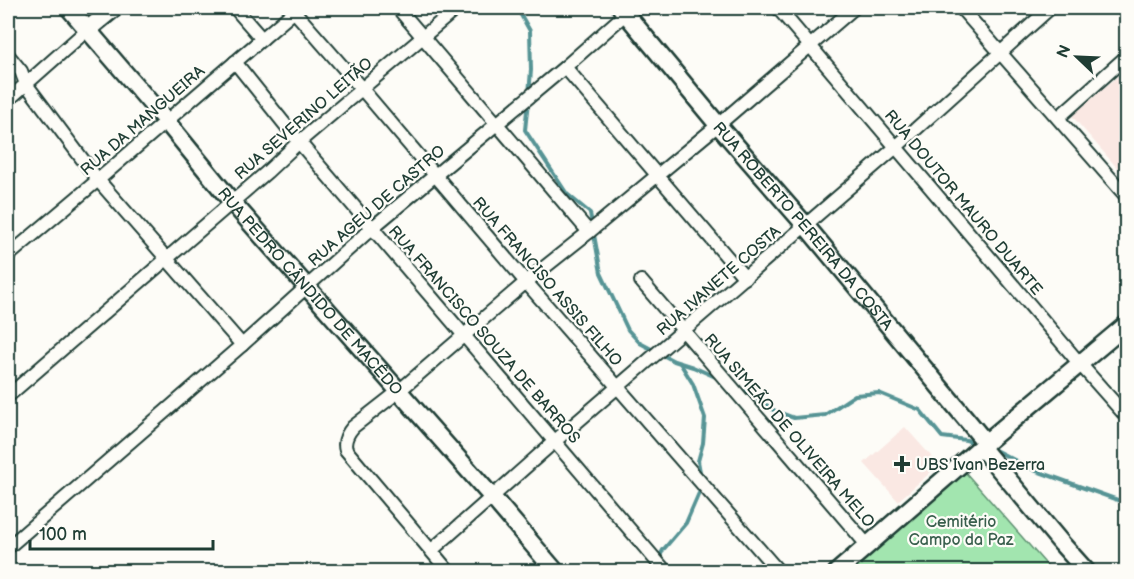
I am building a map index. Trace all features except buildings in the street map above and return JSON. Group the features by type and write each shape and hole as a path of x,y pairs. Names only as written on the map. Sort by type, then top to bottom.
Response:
{"street":[{"name":"RUA PEDRO CÂNDIDO DE MACÊDO","path":"69,8 232,202 556,572"},
{"path":"8,100 114,8"},
{"path":"235,8 262,39"},
{"path":"398,8 589,232"},
{"name":"RUA SEVERINO LEITÃO","path":"8,396 299,142 457,8"},
{"name":"RUA DOUTOR MAURO DUARTE","path":"778,8 1126,416"},
{"path":"449,572 346,450 344,445 348,433 526,282 718,125 854,8"},
{"path":"961,8 1126,196"},
{"name":"RUA IVANETE COSTA","path":"432,550 555,441 806,226 1050,8"},
{"path":"1122,8 1126,13"},
{"name":"RUA DA MANGUEIRA","path":"8,256 296,9"},
{"name":"RUA FRANCISO ASSIS FILHO","path":"296,9 526,282 779,572"},
{"name":"RUA AGEU DE CASTRO","path":"8,546 242,345 372,228 565,67 626,9"},
{"name":"RUA ROBERTO PEREIRA DA COSTA","path":"626,9 718,125 806,226 1062,544 1088,572"},
{"path":"8,55 21,71 26,84 98,180 242,345"},
{"path":"1058,118 1126,57"},
{"name":"RUA FRANCISCO SOUZA DE BARROS","path":"235,62 299,142 666,572"},
{"path":"565,67 745,278"},
{"name":"RUA SIMEÃO DE OLIVEIRA MELO","path":"641,281 868,546"},
{"path":"837,572 1126,325"}],"shaded area":[{"path":"1126,69 1126,178 1072,116"},
{"name":"UBS Ivan Bezerra","path":"905,427 939,465 898,501 864,463"}],"green space":[{"name":"Cemitério Campo da Paz","path":"965,472 1052,571 849,572"}],"waterway":[{"path":"517,8 530,31 529,94"},
{"path":"528,101 525,130 567,194 590,213 601,273 628,330 640,343 674,361 720,379"},
{"path":"680,363 693,384 705,418 703,443 698,461 701,477"},
{"path":"737,388 775,411 794,418 825,415 855,395 879,393 920,410 942,437 978,444"},
{"path":"991,448 1034,470 1126,503"},
{"path":"659,558 686,523 700,488"}],"place":[{"name":"UBS Ivan Bezerra","path":"902,464"}]}
